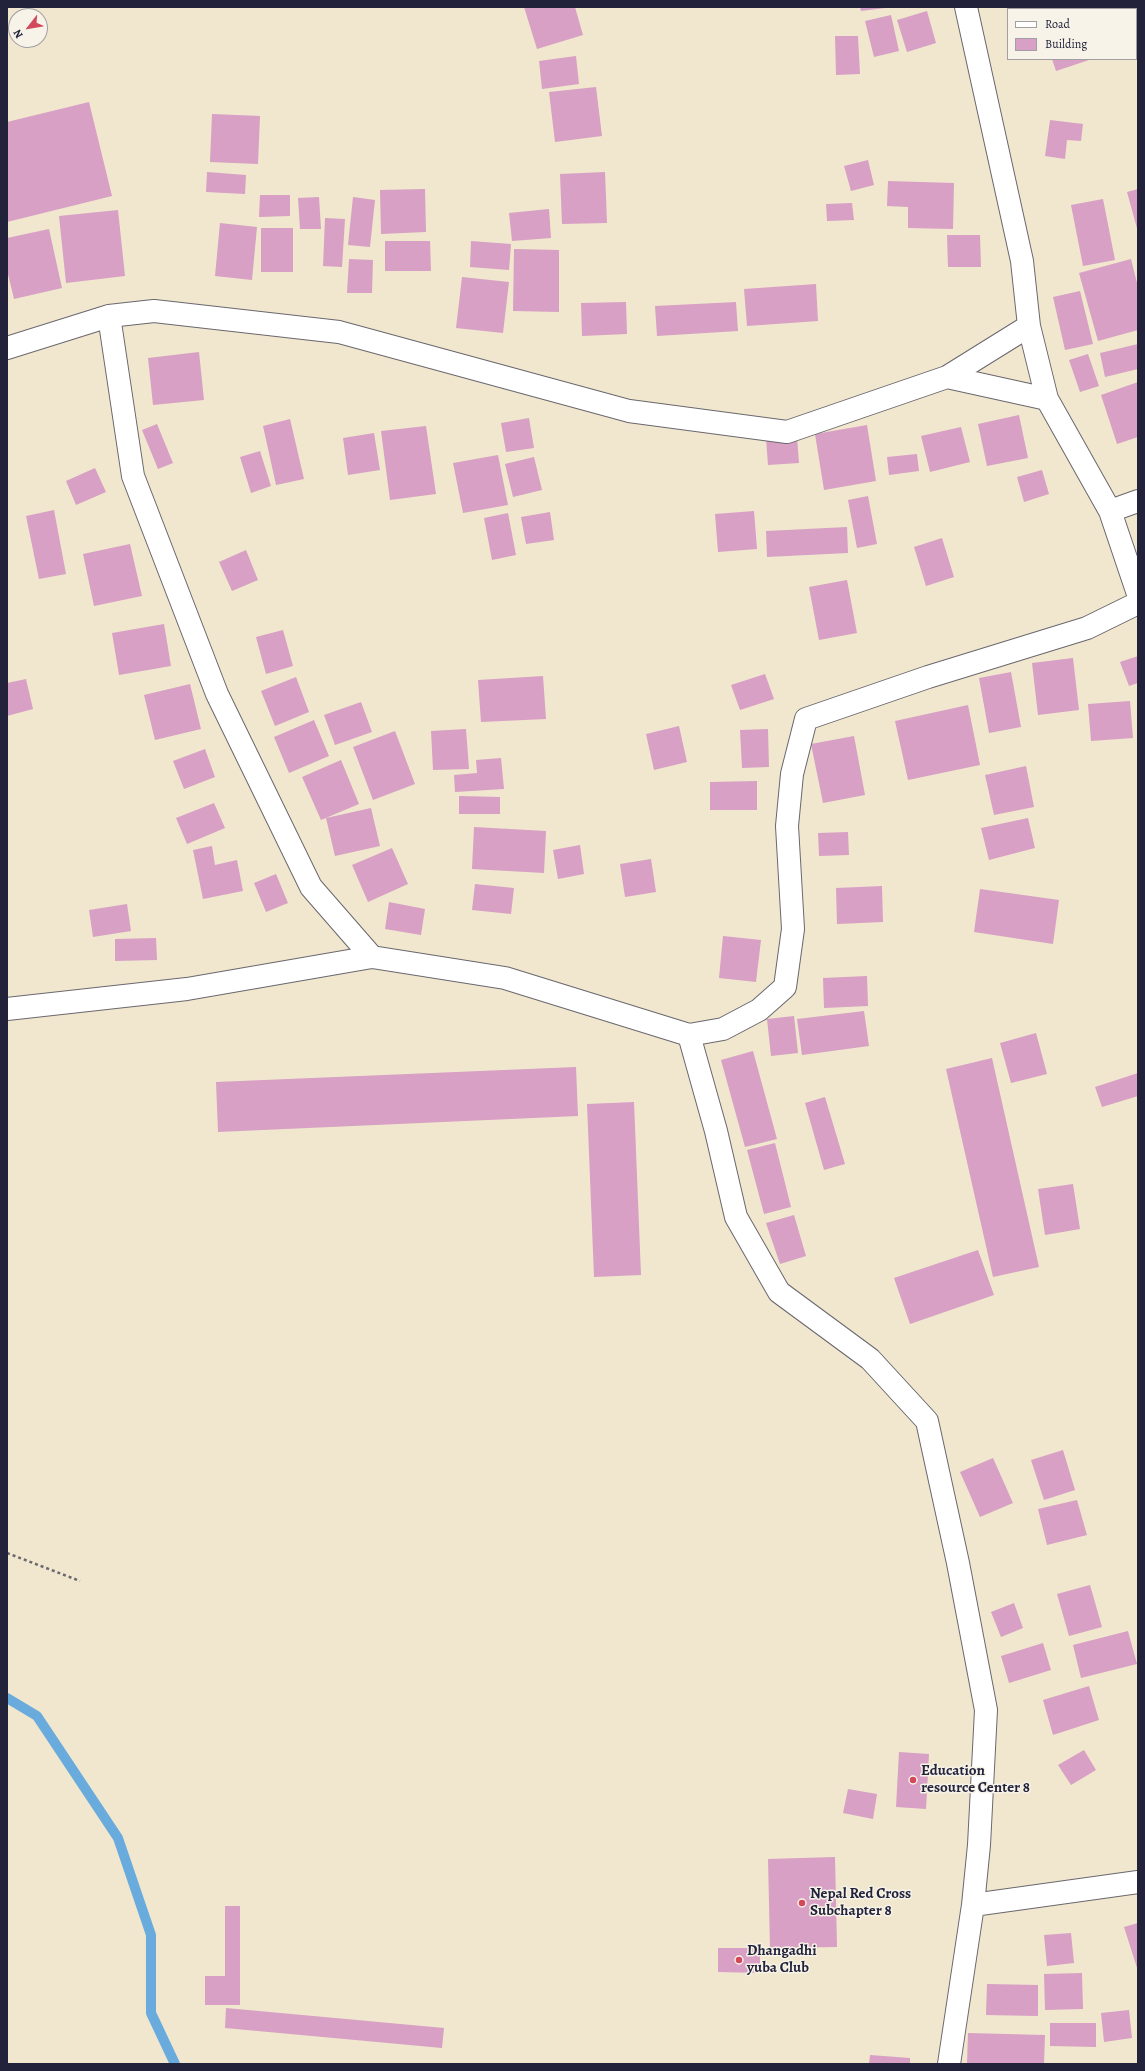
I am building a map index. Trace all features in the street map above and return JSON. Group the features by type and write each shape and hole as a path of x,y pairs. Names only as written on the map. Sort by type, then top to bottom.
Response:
{"street":[{"path":"966,7 1022,261 1029,326 1047,399 1110,511 1138,594"},
{"path":"7,348 109,316 154,311 339,332 629,411 787,432 947,377 1029,326"},
{"path":"109,316 134,476 217,694 311,887 372,957"},
{"path":"947,377 1047,399"},
{"path":"1110,511 1138,501"},
{"path":"7,1009 187,989 372,957 506,978 689,1035 723,1029 759,1010 785,987 793,929 787,826 792,774 806,719 928,677 1087,628 1138,604"},
{"path":"689,1035 716,1131 736,1217 779,1292 870,1359 927,1421 958,1563 986,1710 979,1845 973,1905 949,2064"},
{"path":"973,1905 1138,1882"}],"path":[{"path":"7,1553 80,1581"}],"building":[{"path":"524,7 575,7 583,35 537,49"},
{"path":"860,7 885,7 885,8 861,11"},
{"path":"927,11 936,43 907,52 897,20"},
{"path":"891,15 899,51 874,57 865,21"},
{"path":"835,36 858,36 860,74 836,75"},
{"path":"576,56 579,84 542,89 539,61"},
{"path":"1052,60 1089,60 1056,71"},
{"path":"596,87 602,136 555,142 549,92"},
{"path":"89,102 112,196 7,222 7,122"},
{"path":"212,114 260,116 258,164 210,162"},
{"path":"1050,120 1083,124 1081,141 1067,140 1065,159 1045,156"},
{"path":"868,160 874,185 851,191 844,166"},
{"path":"207,172 246,175 245,194 206,192"},
{"path":"605,172 607,223 562,224 560,174"},
{"path":"888,181 954,183 953,229 908,228 908,207 887,206"},
{"path":"425,189 426,232 381,234 380,190"},
{"path":"1138,189 1138,232 1127,192"},
{"path":"260,195 290,195 290,216 259,217"},
{"path":"319,197 321,229 300,229 298,198"},
{"path":"353,197 375,200 370,247 348,245"},
{"path":"1103,199 1115,260 1083,266 1071,205"},
{"path":"852,203 854,220 827,221 826,204"},
{"path":"549,209 551,238 512,241 509,213"},
{"path":"118,210 125,276 66,283 59,216"},
{"path":"325,218 345,219 342,267 323,266"},
{"path":"220,223 257,227 252,280 215,276"},
{"path":"261,228 293,228 293,272 261,272"},
{"path":"49,229 62,288 14,299 7,270 7,238"},
{"path":"947,235 980,235 981,267 948,267"},
{"path":"385,241 430,241 431,271 385,271"},
{"path":"471,241 511,244 509,270 470,267"},
{"path":"514,249 559,250 559,312 513,311"},
{"path":"349,259 373,260 372,293 347,293"},
{"path":"1131,259 1138,287 1138,330 1098,341 1079,273"},
{"path":"462,277 509,282 503,333 456,328"},
{"path":"816,284 818,321 747,326 744,289"},
{"path":"1080,291 1093,344 1065,350 1053,297"},
{"path":"626,302 627,334 582,336 581,303"},
{"path":"736,302 738,331 657,336 655,306"},
{"path":"1138,344 1138,369 1105,377 1100,353"},
{"path":"199,352 204,400 153,405 148,358"},
{"path":"1088,354 1099,386 1080,392 1069,360"},
{"path":"1138,382 1138,437 1117,444 1101,395"},
{"path":"1019,415 1028,458 987,466 978,424"},
{"path":"529,418 534,448 506,452 501,423"},
{"path":"290,419 304,479 276,485 263,426"},
{"path":"157,424 173,463 158,469 142,430"},
{"path":"867,425 876,481 824,490 815,434"},
{"path":"426,426 436,494 390,500 381,431"},
{"path":"961,427 970,462 930,472 921,436"},
{"path":"374,433 380,470 348,475 343,438"},
{"path":"797,437 799,463 768,465 766,438"},
{"path":"260,451 271,486 251,493 240,457"},
{"path":"917,454 919,471 889,475 887,457"},
{"path":"498,455 508,505 463,513 453,463"},
{"path":"534,457 542,490 513,497 505,464"},
{"path":"95,468 106,492 76,505 66,481"},
{"path":"1042,470 1049,494 1024,502 1017,477"},
{"path":"868,496 877,544 857,548 848,500"},
{"path":"54,510 66,574 39,579 26,516"},
{"path":"754,511 757,549 718,552 715,514"},
{"path":"550,512 554,540 526,544 521,517"},
{"path":"508,513 516,555 492,560 484,518"},
{"path":"847,527 848,553 767,557 766,531"},
{"path":"942,538 954,577 926,586 914,547"},
{"path":"130,544 142,596 94,606 83,554"},
{"path":"246,550 258,580 232,591 219,562"},
{"path":"847,580 857,633 819,640 809,587"},
{"path":"164,624 171,666 119,675 112,633"},
{"path":"283,630 293,666 266,674 256,637"},
{"path":"1138,656 1138,683 1129,686 1120,662"},
{"path":"1073,658 1079,710 1038,715 1032,663"},
{"path":"1011,672 1021,727 989,733 979,678"},
{"path":"765,674 774,699 740,710 731,685"},
{"path":"543,676 546,719 481,722 478,680"},
{"path":"296,677 309,712 275,726 261,691"},
{"path":"26,679 33,709 7,716 7,683"},
{"path":"190,684 201,729 155,740 144,695"},
{"path":"1130,701 1133,738 1091,741 1088,704"},
{"path":"361,702 372,732 335,745 324,715"},
{"path":"968,705 980,765 908,780 895,721"},
{"path":"314,720 329,756 289,773 274,737"},
{"path":"679,726 687,762 654,770 646,734"},
{"path":"466,729 469,769 433,770 431,731"},
{"path":"768,729 769,767 742,768 740,730"},
{"path":"395,731 415,784 373,800 353,747"},
{"path":"854,736 865,795 823,803 811,744"},
{"path":"205,749 215,777 184,789 173,761"},
{"path":"501,758 504,789 455,792 454,775 477,773 476,760"},
{"path":"341,760 359,804 321,820 302,777"},
{"path":"1026,766 1034,807 994,815 985,775"},
{"path":"757,781 757,810 710,810 710,782"},
{"path":"459,796 500,797 500,814 459,814"},
{"path":"214,803 225,828 187,844 176,818"},
{"path":"371,808 380,846 335,856 326,818"},
{"path":"1028,818 1035,848 989,860 981,828"},
{"path":"474,827 546,831 544,873 472,869"},
{"path":"848,832 849,855 819,856 818,833"},
{"path":"580,845 584,874 558,879 553,850"},
{"path":"212,846 215,865 237,860 243,891 203,899 193,850"},
{"path":"392,848 408,884 368,902 352,865"},
{"path":"651,859 656,892 625,897 620,864"},
{"path":"276,874 288,903 266,912 254,883"},
{"path":"475,884 514,888 511,914 472,910"},
{"path":"882,886 883,922 837,924 836,888"},
{"path":"980,889 1059,900 1053,944 974,932"},
{"path":"389,902 425,909 421,935 385,929"},
{"path":"127,904 131,931 93,937 89,910"},
{"path":"723,936 761,940 756,982 719,978"},
{"path":"156,938 157,960 115,961 115,939"},
{"path":"867,976 868,1006 824,1008 823,978"},
{"path":"864,1011 869,1046 802,1055 797,1019"},
{"path":"794,1016 798,1053 771,1056 767,1019"},
{"path":"1036,1033 1047,1074 1011,1083 1000,1043"},
{"path":"753,1051 777,1139 745,1147 721,1060"},
{"path":"992,1058 1039,1267 993,1277 946,1069"},
{"path":"576,1067 578,1116 218,1132 216,1082"},
{"path":"1138,1073 1138,1096 1102,1107 1095,1087"},
{"path":"825,1097 845,1164 824,1170 805,1103"},
{"path":"634,1102 641,1275 594,1277 587,1104"},
{"path":"775,1143 791,1207 764,1214 747,1150"},
{"path":"1073,1184 1080,1229 1045,1235 1038,1189"},
{"path":"794,1215 806,1256 780,1264 766,1223"},
{"path":"978,1250 994,1295 910,1324 894,1278"},
{"path":"1063,1450 1075,1490 1044,1500 1031,1460"},
{"path":"993,1458 1013,1503 980,1517 960,1472"},
{"path":"1077,1500 1087,1535 1047,1545 1038,1509"},
{"path":"1090,1585 1102,1627 1069,1636 1057,1594"},
{"path":"1014,1603 1023,1628 1001,1637 991,1612"},
{"path":"1128,1631 1137,1664 1081,1678 1073,1645"},
{"path":"1043,1643 1051,1670 1009,1683 1001,1656"},
{"path":"1089,1686 1099,1720 1053,1735 1043,1700"},
{"path":"1084,1750 1096,1770 1071,1785 1058,1765"},
{"name":"Education resource Center 8","path":"899,1752 929,1754 926,1809 896,1807"},
{"path":"848,1789 877,1794 873,1819 843,1813"},
{"name":"Nepal Red Cross Subchapter 8","path":"835,1857 837,1947 770,1948 768,1859"},
{"path":"225,1906 240,1906 240,2005 205,2005 205,1976 225,1976"},
{"path":"1138,1923 1138,1971 1124,1927"},
{"path":"1071,1933 1074,1963 1047,1966 1044,1935"},
{"name":"Dhangadhi yuba Club","path":"718,1948 760,1948 760,1973 718,1972"},
{"path":"1082,1973 1083,2009 1045,2010 1044,1974"},
{"path":"987,1984 1038,1985 1038,2016 986,2015"},
{"path":"226,2008 444,2028 442,2048 225,2028"},
{"path":"1129,2010 1132,2038 1104,2042 1101,2013"},
{"path":"1050,2023 1096,2023 1096,2047 1050,2046"},
{"path":"968,2033 1045,2035 1044,2064 967,2064"},
{"path":"870,2055 910,2058 910,2064 869,2064"}],"waterway":[{"path":"7,1698 37,1716 118,1838 151,1935 151,2013 175,2064"}],"place":[{"name":"Education resource Center 8","path":"913,1780"},
{"name":"Nepal Red Cross Subchapter 8","path":"802,1903"},
{"name":"Dhangadhi yuba Club","path":"739,1960"}]}
